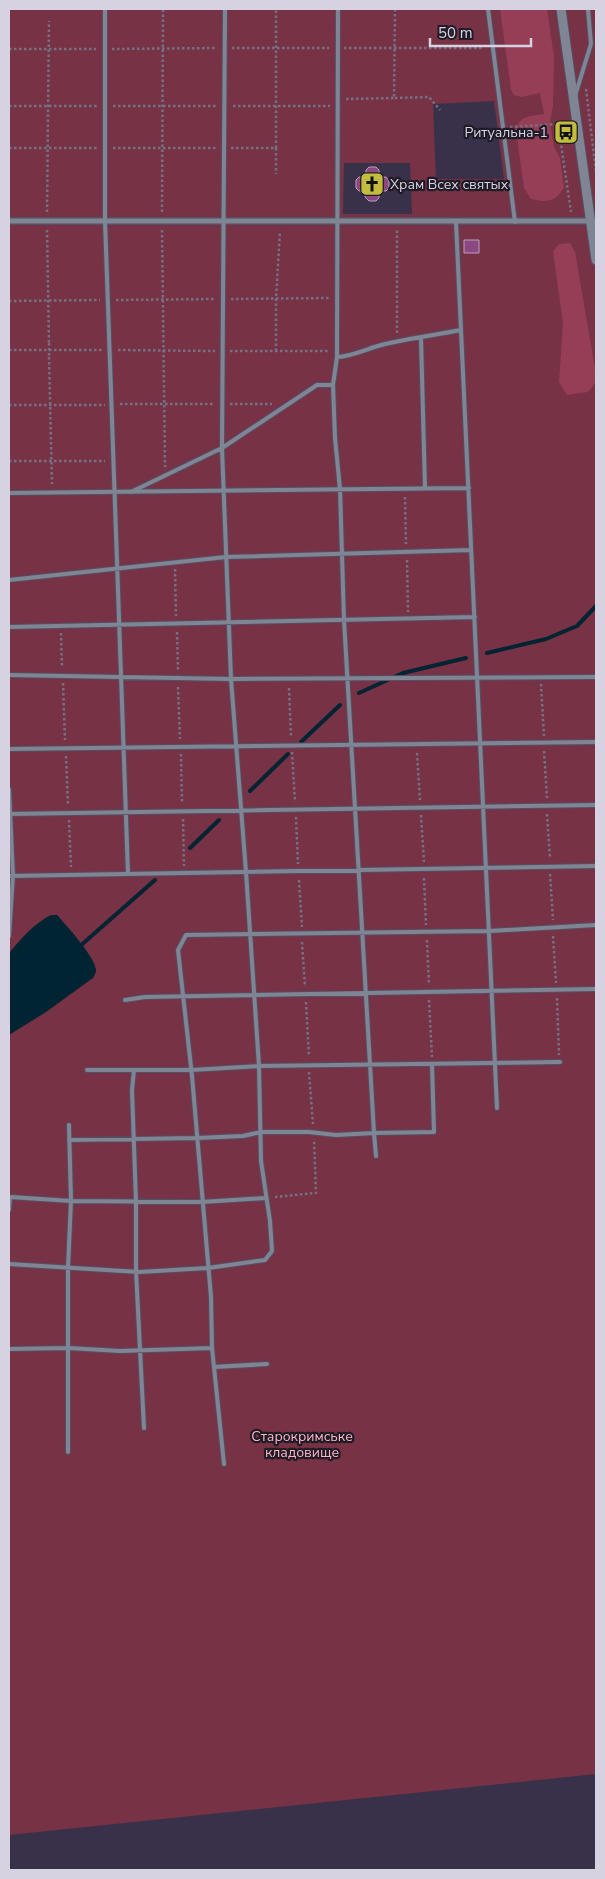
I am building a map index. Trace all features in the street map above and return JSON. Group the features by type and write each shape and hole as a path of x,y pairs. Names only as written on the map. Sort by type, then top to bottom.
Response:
{"street":[{"path":"561,9 596,260"},
{"path":"9,221 591,221"}],"lane":[{"path":"105,9 108,300 128,874"},
{"path":"9,1264 136,1271 208,1268 265,1260 270,1256 272,1250 270,1221 265,1198 261,1161 259,1066 231,679 226,557 222,448 225,9"},
{"path":"338,9 337,298 336,357 333,385 335,438 340,489 344,620 376,1156"},
{"path":"488,9 515,222"},
{"path":"574,100 591,44 588,9"},
{"path":"456,222 497,1108"},
{"path":"336,357 350,356 396,341 461,330"},
{"path":"422,338 425,488"},
{"path":"131,492 222,448 317,386 333,385"},
{"path":"9,493 468,488"},
{"path":"9,580 226,557 471,550"},
{"path":"9,627 475,617"},
{"path":"9,675 231,679 596,677"},
{"path":"9,749 596,742"},
{"path":"9,789 11,875 9,936"},
{"path":"9,814 596,805"},
{"path":"11,875 596,866"},
{"path":"224,1464 212,1348 208,1268 191,1070 178,950 186,935 489,930 596,926"},
{"path":"125,1000 145,997 596,989"},
{"path":"87,1070 191,1070 259,1066 560,1062"},
{"path":"69,1140 197,1138 243,1136 260,1132 336,1134 434,1132 432,1064"},
{"path":"134,1070 132,1090 136,1202 136,1271 144,1428"},
{"path":"68,1452 68,1268 71,1201 69,1125"},
{"path":"9,1210 10,1197 71,1201 136,1202 202,1202 265,1198"},
{"path":"9,1349 68,1348 120,1351 212,1348"},
{"path":"214,1367 267,1364"}],"path":[{"path":"163,9 162,221 165,476"},
{"path":"276,9 276,174"},
{"path":"394,98 395,9"},
{"path":"49,21 47,221 52,493"},
{"path":"9,49 493,48"},
{"path":"586,87 596,172"},
{"path":"337,99 429,98 440,110"},
{"path":"9,106 337,106"},
{"path":"503,127 558,124 572,222"},
{"path":"9,148 276,148"},
{"path":"276,351 276,299 280,222"},
{"path":"396,341 397,222"},
{"path":"9,301 337,298"},
{"path":"9,350 336,351"},
{"path":"9,405 289,404"},
{"path":"9,461 114,461"},
{"path":"174,563 184,873"},
{"path":"265,1198 316,1192 288,679"},
{"path":"417,745 432,1064"}],"green space":[{"name":"Старокримське кладовище","path":"9,9 596,9 596,1774 9,1835","holes":["494,101 504,179 436,179 433,104","344,163 410,163 412,214 343,214"]}],"shaded area":[{"path":"500,9 547,9 554,57 553,106 550,122 554,147 560,158 564,188 554,199 542,201 531,199 524,188 516,130 523,119 544,114 540,93 521,97 514,95 511,89"},
{"path":"570,243 575,252 596,382 588,392 567,395 559,382 563,323 553,251 559,244"}],"water":[{"path":"51,915 57,915 80,942 92,959 96,972 93,978 46,1012 9,1035 9,953 33,927"}],"building":[{"name":"Храм Всех святых","path":"369,167 376,167 379,170 379,177 386,177 389,181 389,188 386,191 379,191 379,198 376,201 369,201 365,197 366,191 359,191 356,188 356,180 359,177 366,177 366,170"},
{"path":"464,240 479,240 479,253 464,253"}],"waterway":[{"path":"487,653 546,639 577,626 596,606"},
{"path":"359,693 403,673 466,658"},
{"path":"301,742 340,705"},
{"path":"250,791 288,754"},
{"path":"190,848 219,820"},
{"path":"79,947 155,880"}],"place":[{"name":"Ритуальна-1","path":"566,132"},
{"name":"Храм Всех святых","path":"372,184"}]}
